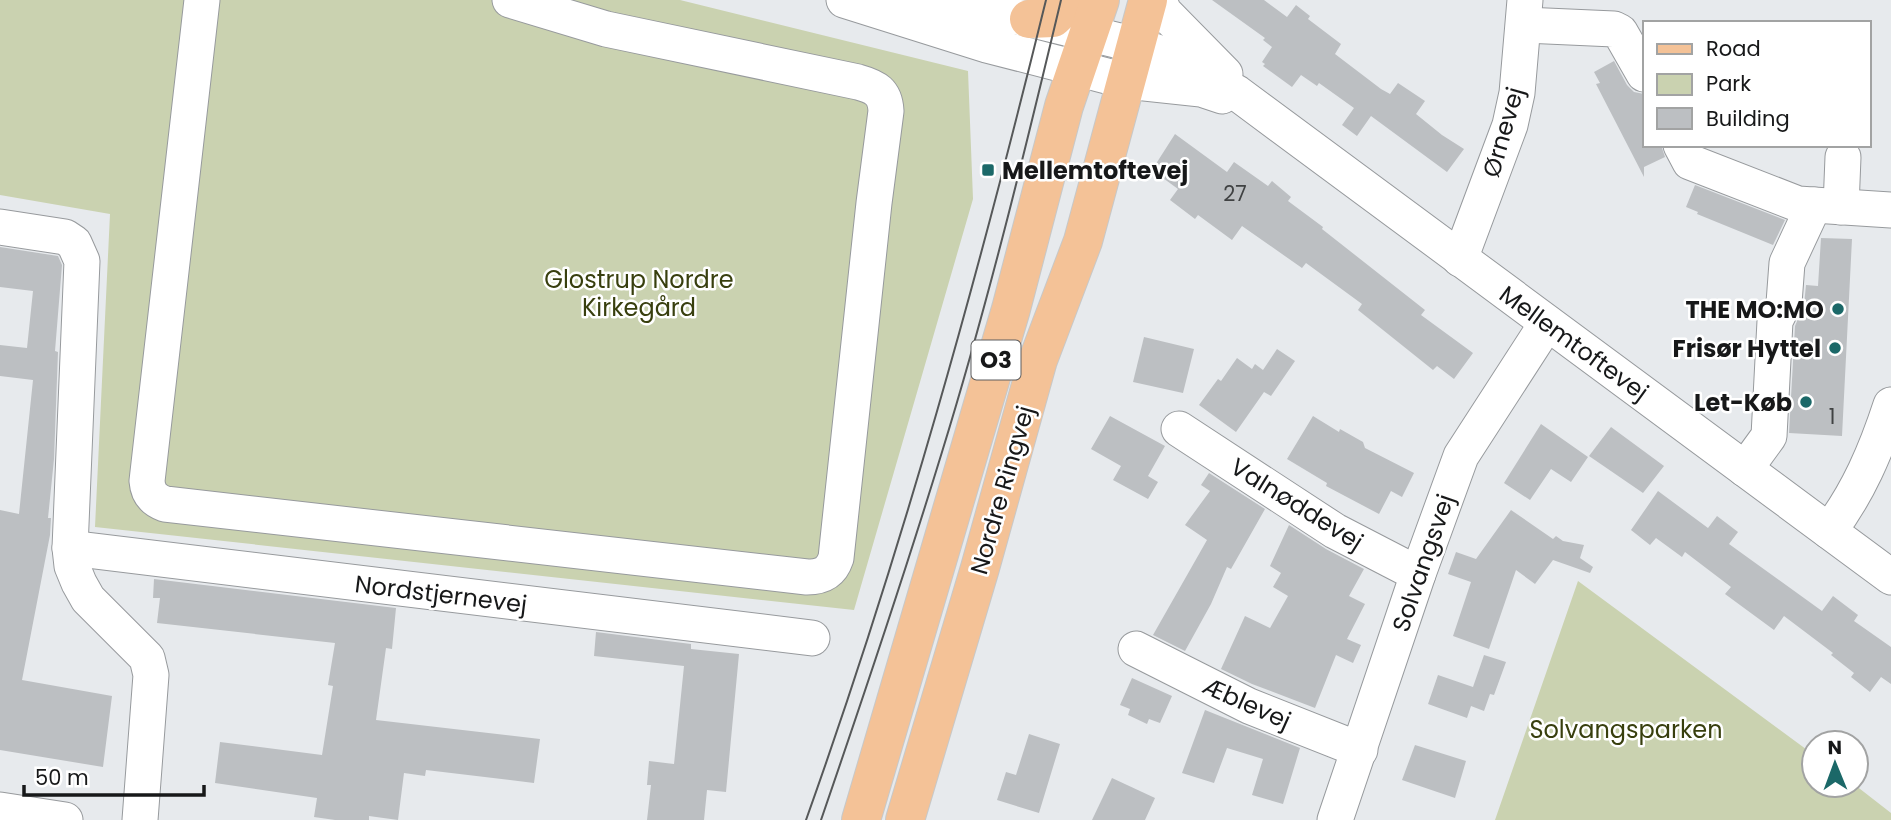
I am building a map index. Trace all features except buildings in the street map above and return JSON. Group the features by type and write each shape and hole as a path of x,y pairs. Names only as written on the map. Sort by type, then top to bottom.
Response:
{"main road":[{"name":"Nordre Ringvej","path":"861,820 1007,322 1099,74 1136,45 1148,0"},
{"name":"Nordre Ringvej","path":"905,820 977,581 1038,359 1083,241 1099,74 1087,11"},
{"path":"1029,19 1053,18 1087,11"},
{"path":"839,820 900,686"}],"street":[{"path":"202,0 147,481 148,490 157,501 794,576 818,577 826,573 836,558 886,111 885,100 873,86 858,82 606,29 510,0"},
{"name":"Mellemtoftevej","path":"844,0 987,45 1099,74 1200,89 1258,109"},
{"path":"911,0 1029,19"},
{"name":"Mellemtoftevej","path":"1159,0 1164,12 1258,109"},
{"name":"Mellemtoftevej","path":"1087,11 1136,45 1197,69 1237,93 1891,577"},
{"path":"1524,13 1591,14 1620,32 1643,73"},
{"name":"Ørnevej","path":"1460,259 1510,125 1517,93 1524,13"},
{"path":"1682,147 1687,158 1695,164 1798,204 1891,209"},
{"path":"1745,469 1769,436 1775,320 1784,303 1787,263 1827,206 1843,157"},
{"path":"0,227 65,237 74,243 82,261 70,548 72,566 89,599 147,658 151,675 140,820"},
{"name":"Solvangsvej","path":"1335,820 1418,573 1461,456 1547,323"},
{"path":"1829,531 1863,479 1891,405"},
{"name":"Valnøddevej","path":"1179,429 1335,531 1418,573"},
{"name":"Nordstjernevej","path":"70,548 812,638"},
{"name":"Æblevej","path":"1136,649 1249,706 1360,750"},
{"path":"0,810 65,820"}],"green space":[{"name":"Glostrup Nordre Kirkegård","path":"0,0 680,0 968,71 973,199 854,610 95,527 110,214 0,195"},
{"name":"Solvangsparken","path":"1578,581 1800,745 1800,799 1870,799 1870,797 1891,813 1891,820 1495,820"}],"tram line":[{"path":"806,820 874,617 936,413 1046,0"},
{"path":"821,820 898,591 959,396 1005,227 1061,0"}],"place":[{"name":"Mellemtoftevej","path":"988,170"},
{"name":"THE MO:MO","path":"1838,309"},
{"name":"Frisør Hyttel","path":"1835,348"},
{"name":"Let-Køb","path":"1806,402"}]}
